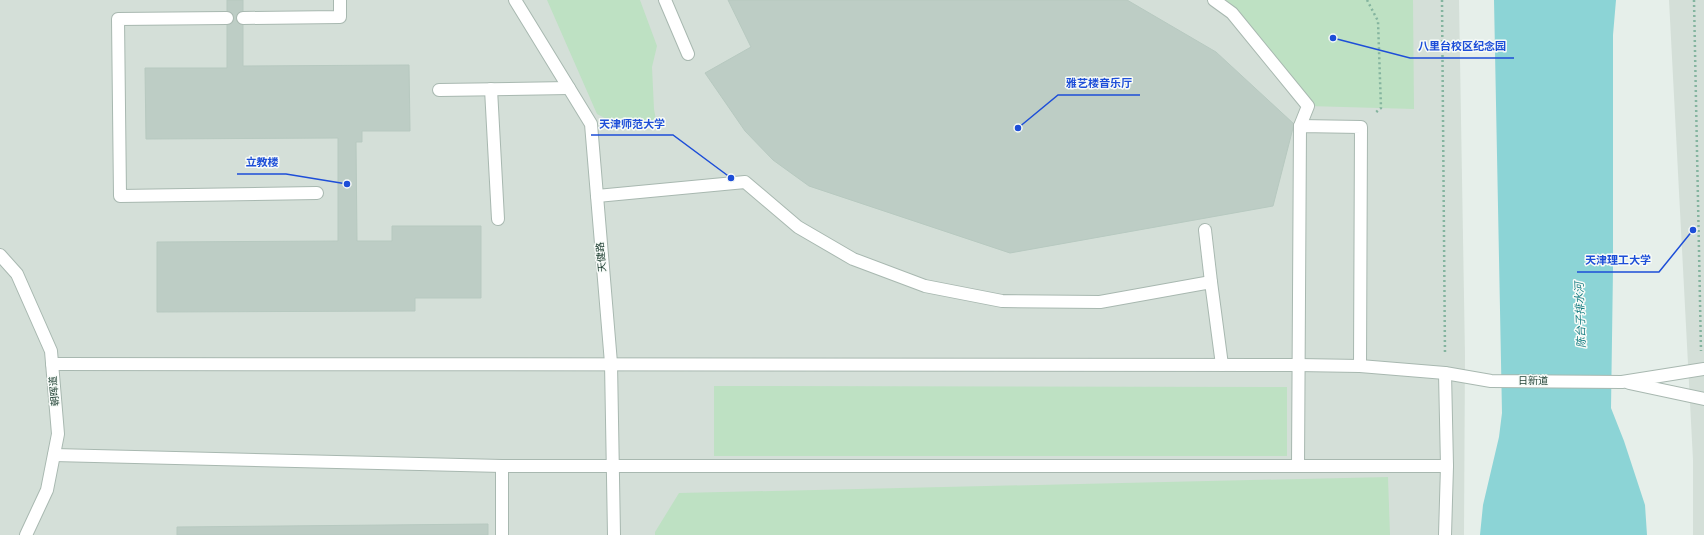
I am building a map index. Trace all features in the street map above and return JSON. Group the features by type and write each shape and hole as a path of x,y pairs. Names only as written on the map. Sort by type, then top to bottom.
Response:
{"street":[{"path":"243,18 340,17 340,0"},
{"name":"天健路","path":"515,0 591,124 611,363 614,466 614,535"},
{"path":"665,0 688,54"},
{"path":"1214,0 1232,13 1308,106 1300,126 1298,466"},
{"path":"227,18 118,20 120,196 317,193"},
{"path":"439,90 568,88"},
{"path":"491,89 498,219"},
{"path":"1300,126 1361,127 1360,366"},
{"path":"597,196 745,182 798,227 853,259 925,286 1002,301 1100,302 1211,282"},
{"path":"1205,230 1222,365"},
{"name":"朝晖道","path":"0,255 18,274 52,351 58,434 47,490 26,535"},
{"name":"日新道","path":"52,364 611,363 1298,365 1360,366 1445,374 1491,381 1622,382 1703,369"},
{"path":"1445,374 1447,466 1445,535"},
{"name":"日新道","path":"1622,382 1704,399"},
{"path":"54,455 502,466 1447,466"},
{"path":"502,466 502,535"}],"path":[{"path":"1361,127 1381,108 1378,21 1367,0"},
{"path":"1442,0 1445,374"},
{"path":"1694,0 1703,369"}],"shaded area":[{"path":"0,0 1459,0 1465,356 1464,535 0,535"},
{"path":"1669,0 1704,0 1704,535 1693,535 1693,460"}],"green space":[{"path":"547,0 640,0 657,46 652,67 654,109 657,126 620,126 597,114"},
{"path":"1214,0 1413,0 1414,109 1308,106"},
{"path":"714,386 1287,387 1287,456 714,456"},
{"path":"1388,477 1390,535 655,535 655,532 679,493"}],"water":[{"name":"陈台子排水河","path":"1494,0 1616,0 1613,35 1613,269 1611,408 1624,441 1645,505 1647,535 1480,535 1483,505 1499,437 1502,413"}],"building":[{"path":"227,0 243,0 243,66 409,65 410,131 362,131 362,142 356,142 357,241 392,241 392,226 481,226 481,298 415,298 415,311 157,312 157,242 338,241 338,138 146,139 145,68 227,68"},
{"path":"728,0 1127,0 1216,52 1294,124 1273,206 1010,253 809,186 773,160 745,131 705,73 751,47"},
{"path":"488,524 488,535 177,535 177,527"}],"place":[{"name":"八里台校区纪念园","path":"1333,38"},
{"name":"雅艺楼音乐厅","path":"1018,128"},
{"name":"天津师范大学","path":"731,178"},
{"name":"立教楼","path":"347,184"},
{"name":"天津理工大学","path":"1693,230"}]}
